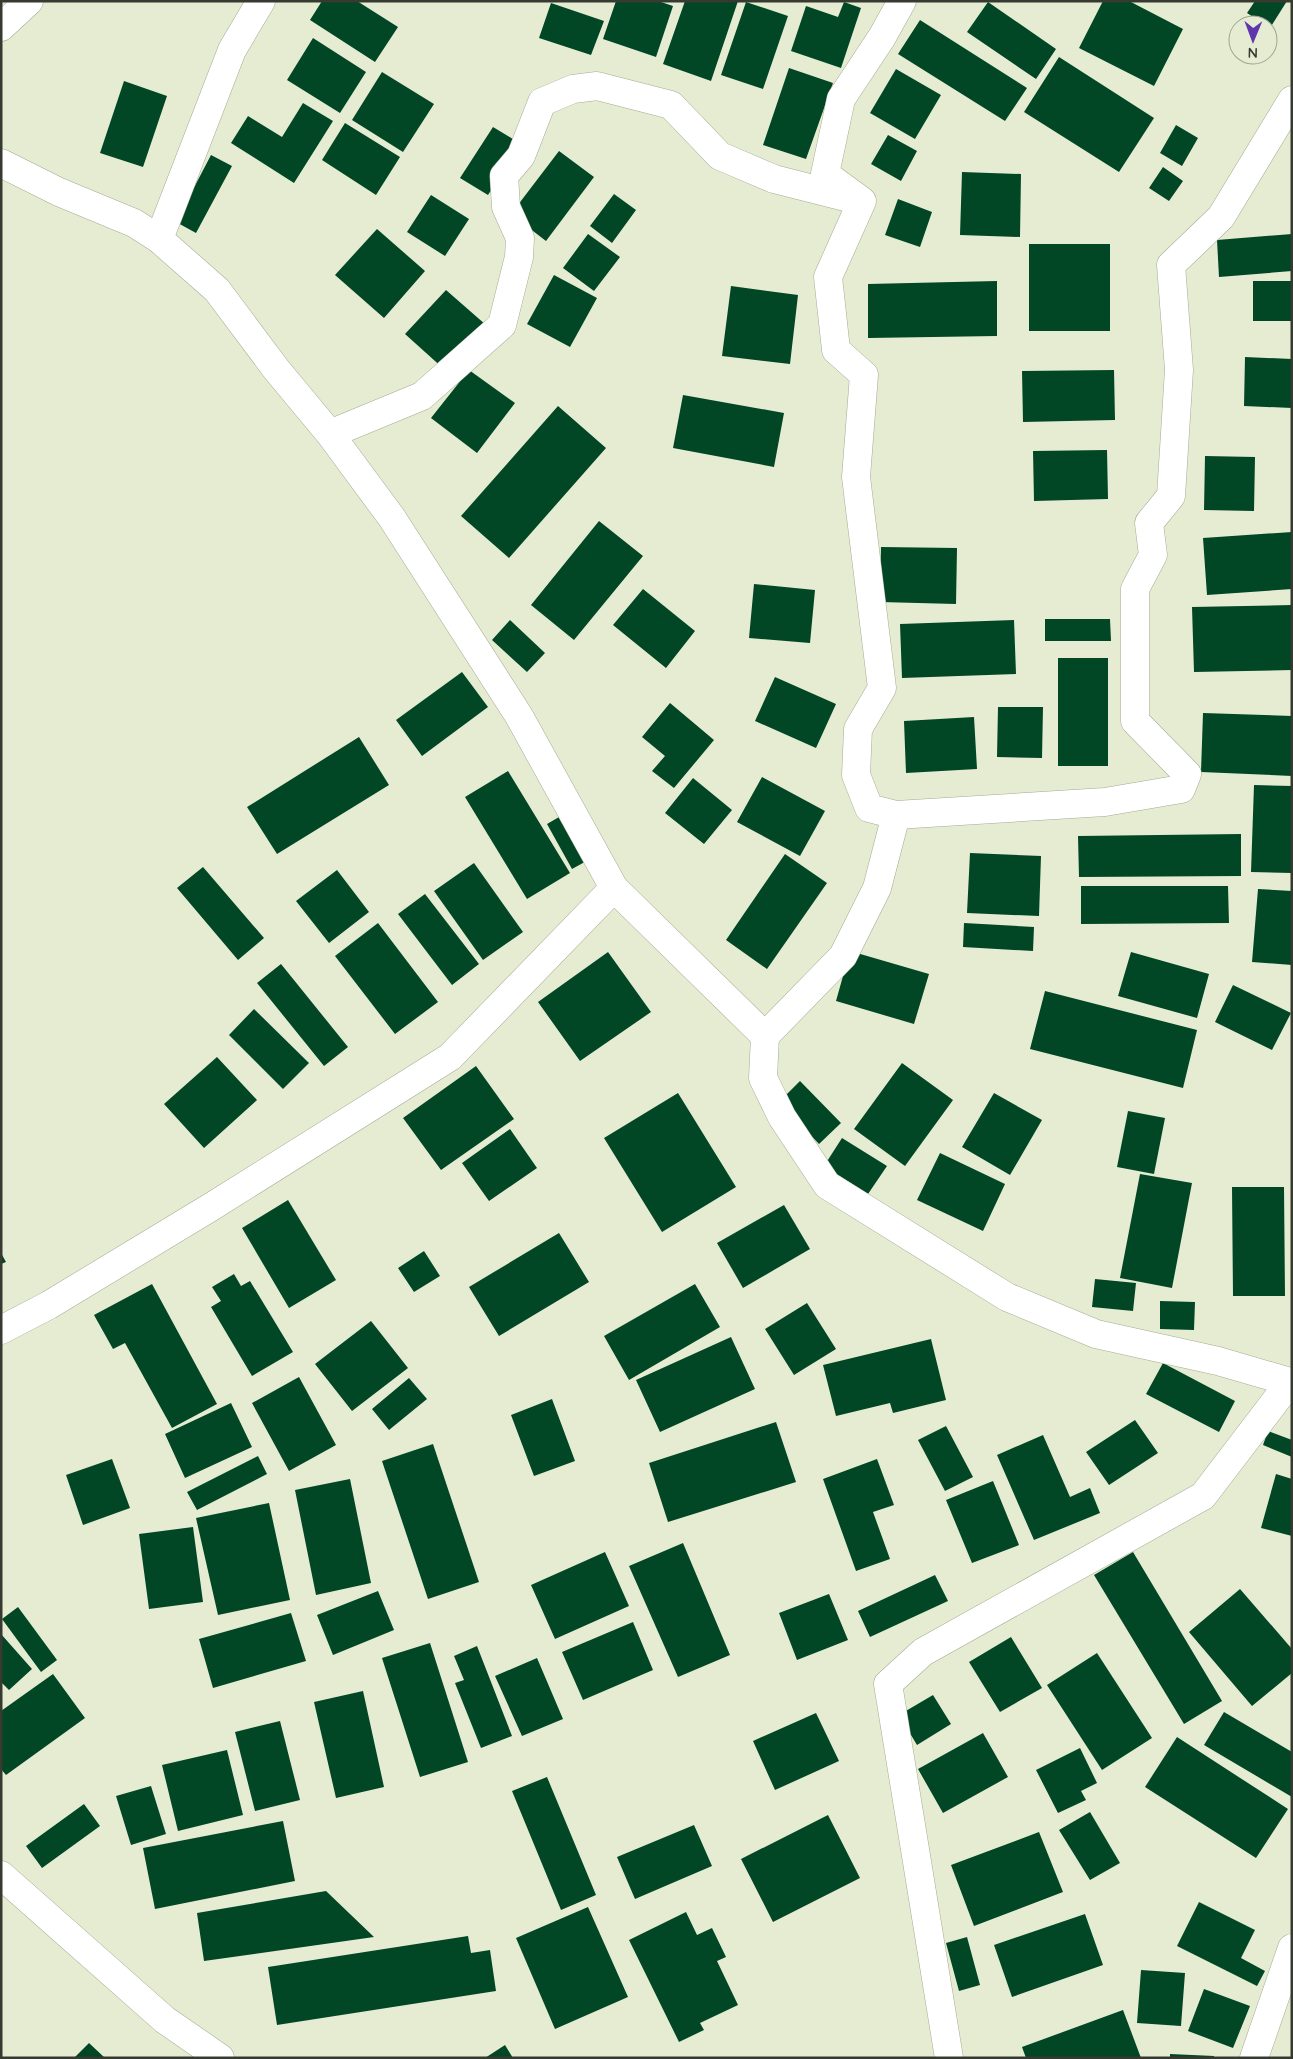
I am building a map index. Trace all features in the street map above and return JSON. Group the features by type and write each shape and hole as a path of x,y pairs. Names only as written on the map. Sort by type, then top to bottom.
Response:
{"street":[{"path":"1,26 28,1"},
{"path":"159,239 232,50 261,1"},
{"path":"862,201 825,174 841,99 882,37 902,1"},
{"path":"330,434 422,396 502,325 519,257 520,238 506,206 504,176 521,156 542,102 574,89 598,86 671,105 720,156 774,180 862,201"},
{"path":"862,201 828,277 836,350 864,375 856,476 882,688 858,729 856,775 869,808 896,815 1104,802 1182,789 1187,774 1135,721 1135,589 1153,555 1149,523 1171,496 1179,370 1171,266 1221,217 1292,100"},
{"path":"1,163 59,192 134,223 159,239 217,290 276,369 330,434 392,518 519,716 614,888 765,1036"},
{"path":"896,815 877,888 843,956 765,1036 763,1078 782,1117 828,1185 1007,1297 1096,1334 1291,1375 1202,1496 923,1652 888,1684 949,2058"},
{"path":"1,1330 49,1305 211,1207 450,1057 614,888"},
{"path":"1,1875 165,2020 220,2058"},
{"path":"1254,2058 1292,1948"}],"building":[{"path":"322,1 357,1 398,27 375,62 310,20"},
{"path":"616,1 658,1 673,6 656,57 603,39"},
{"path":"685,1 738,1 711,81 663,64"},
{"path":"1103,1 1129,1 1183,29 1154,86 1079,48"},
{"path":"1255,1 1287,1 1278,15 1250,15 1247,13"},
{"path":"746,2 788,16 763,89 721,75"},
{"path":"844,2 861,8 841,68 791,51 806,6 838,17"},
{"path":"988,2 1056,49 1036,79 967,32"},
{"path":"551,3 604,21 591,55 539,38"},
{"path":"920,20 1027,88 1005,121 898,54"},
{"path":"313,38 366,72 340,113 287,80"},
{"path":"1059,57 1154,118 1119,172 1024,112"},
{"path":"789,68 833,83 806,159 763,145"},
{"path":"896,69 941,95 915,139 870,113"},
{"path":"382,72 434,104 403,152 352,120"},
{"path":"124,81 167,96 143,167 100,153"},
{"path":"303,103 333,121 294,183 231,143 248,116 282,137"},
{"path":"345,123 400,157 376,195 322,160"},
{"path":"1176,125 1198,138 1182,166 1160,153"},
{"path":"493,127 521,144 488,195 460,178"},
{"path":"888,135 917,151 901,181 871,164"},
{"path":"559,151 594,177 546,241 511,214"},
{"path":"211,155 232,166 196,233 176,222"},
{"path":"1163,167 1183,181 1169,201 1149,188"},
{"path":"962,172 1021,174 1020,237 960,235"},
{"path":"614,194 636,210 612,243 590,226"},
{"path":"431,195 469,219 445,256 407,232"},
{"path":"898,199 932,212 920,247 885,235"},
{"path":"377,229 425,271 384,318 335,275"},
{"path":"588,234 620,257 594,291 563,268"},
{"path":"1292,234 1292,271 1219,277 1217,240"},
{"path":"1029,244 1110,244 1110,331 1029,331"},
{"path":"554,275 597,298 570,347 527,324"},
{"path":"997,281 997,336 868,338 868,284"},
{"path":"1253,281 1292,281 1292,321 1253,321"},
{"path":"731,286 798,295 790,364 722,356"},
{"path":"446,290 486,325 445,370 405,334"},
{"path":"1245,357 1292,359 1292,408 1244,406"},
{"path":"469,370 515,403 477,453 431,418"},
{"path":"1114,370 1115,420 1023,422 1022,371"},
{"path":"683,395 784,413 774,467 673,448"},
{"path":"558,406 606,448 509,558 461,516"},
{"path":"1107,450 1108,499 1034,501 1033,451"},
{"path":"1205,456 1255,457 1254,511 1204,510"},
{"path":"599,521 643,556 574,640 531,605"},
{"path":"1292,532 1292,589 1207,595 1203,538"},
{"path":"881,547 957,548 956,604 880,602"},
{"path":"754,584 815,590 810,643 749,638"},
{"path":"643,589 695,631 666,668 613,625"},
{"path":"1292,605 1292,670 1194,672 1192,607"},
{"path":"1045,619 1110,619 1111,641 1045,641"},
{"path":"510,620 545,653 527,672 492,640"},
{"path":"1014,620 1016,674 902,678 900,624"},
{"path":"1058,658 1108,658 1108,766 1058,766"},
{"path":"462,672 488,707 422,756 396,720"},
{"path":"775,677 836,704 816,748 755,721"},
{"path":"670,703 714,740 674,788 652,771 665,756 642,737"},
{"path":"998,707 1043,707 1042,758 997,757"},
{"path":"1203,713 1292,716 1292,776 1201,772"},
{"path":"974,717 977,769 906,773 904,721"},
{"path":"359,737 389,785 277,854 247,807"},
{"path":"508,771 570,873 527,899 465,797"},
{"path":"762,777 825,811 800,856 737,822"},
{"path":"693,778 732,810 704,844 665,813"},
{"path":"1254,785 1292,786 1292,873 1251,872"},
{"path":"566,813 592,858 572,869 547,824"},
{"path":"1241,834 1241,876 1079,877 1078,836"},
{"path":"970,853 1041,856 1039,916 967,913"},
{"path":"785,854 827,883 767,969 726,940"},
{"path":"474,863 523,932 483,960 434,891"},
{"path":"203,867 264,938 238,960 177,888"},
{"path":"337,870 369,912 329,943 296,901"},
{"path":"1081,886 1228,886 1229,923 1081,924"},
{"path":"1258,889 1292,891 1292,965 1252,962"},
{"path":"425,894 479,964 452,985 398,914"},
{"path":"378,923 438,1002 395,1034 335,956"},
{"path":"964,923 1034,927 1033,951 963,947"},
{"path":"850,951 929,974 914,1024 836,1001"},
{"path":"608,952 651,1012 580,1061 538,1002"},
{"path":"1131,952 1209,974 1197,1018 1118,996"},
{"path":"281,964 348,1047 324,1066 257,983"},
{"path":"1233,985 1291,1013 1272,1050 1215,1022"},
{"path":"1045,991 1197,1030 1183,1088 1030,1049"},
{"path":"254,1009 309,1063 283,1089 229,1035"},
{"path":"217,1057 257,1100 204,1148 164,1104"},
{"path":"902,1063 953,1100 905,1166 854,1129"},
{"path":"476,1066 514,1119 441,1170 403,1118"},
{"path":"800,1081 841,1123 819,1144 779,1102"},
{"path":"678,1093 736,1187 662,1232 604,1138"},
{"path":"994,1093 1042,1120 1010,1175 962,1147"},
{"path":"1128,1111 1165,1118 1154,1174 1117,1167"},
{"path":"510,1129 537,1168 489,1201 462,1163"},
{"path":"842,1138 887,1166 868,1194 824,1166"},
{"path":"940,1153 1005,1184 983,1231 917,1200"},
{"path":"1140,1174 1192,1183 1172,1288 1120,1278"},
{"path":"1232,1187 1284,1187 1285,1296 1233,1296"},
{"path":"288,1200 336,1280 289,1308 242,1228"},
{"path":"784,1205 810,1249 743,1288 717,1243"},
{"path":"559,1233 589,1282 499,1336 469,1287"},
{"path":"424,1251 440,1276 414,1292 398,1268"},
{"path":"1,1253 6,1262 1,1264"},
{"path":"234,1274 241,1286 250,1281 293,1352 252,1376 211,1307 221,1301 212,1287"},
{"path":"1095,1279 1136,1283 1133,1311 1092,1307"},
{"path":"152,1284 217,1404 172,1428 125,1343 113,1349 94,1315"},
{"path":"695,1284 720,1327 629,1380 604,1336"},
{"path":"1160,1301 1195,1302 1194,1330 1160,1329"},
{"path":"807,1303 836,1349 794,1375 765,1329"},
{"path":"371,1321 408,1368 352,1411 315,1364"},
{"path":"731,1337 755,1389 660,1432 636,1380"},
{"path":"931,1339 946,1400 893,1413 890,1403 836,1416 823,1365"},
{"path":"1163,1363 1235,1401 1219,1432 1146,1394"},
{"path":"299,1377 336,1445 289,1471 252,1403"},
{"path":"409,1378 427,1399 389,1430 372,1409"},
{"path":"552,1399 575,1461 534,1476 511,1415"},
{"path":"231,1403 252,1447 185,1478 165,1434"},
{"path":"1135,1420 1158,1453 1109,1485 1086,1452"},
{"path":"776,1422 796,1482 668,1522 649,1463"},
{"path":"946,1426 973,1477 945,1491 918,1440"},
{"path":"1268,1431 1292,1440 1292,1457 1263,1445"},
{"path":"1043,1435 1070,1497 1090,1488 1100,1513 1034,1540 997,1455"},
{"path":"433,1444 479,1582 428,1599 382,1461"},
{"path":"258,1456 267,1474 197,1510 187,1492"},
{"path":"112,1459 130,1508 83,1525 66,1475"},
{"path":"877,1459 894,1505 873,1512 890,1559 856,1571 823,1479"},
{"path":"1276,1474 1292,1479 1292,1536 1261,1528"},
{"path":"350,1479 371,1583 316,1595 295,1490"},
{"path":"993,1481 1019,1545 972,1563 946,1500"},
{"path":"269,1503 290,1600 218,1615 196,1518"},
{"path":"193,1527 203,1602 149,1609 139,1534"},
{"path":"683,1543 730,1655 678,1677 629,1566"},
{"path":"605,1552 629,1606 555,1639 531,1585"},
{"path":"1133,1552 1222,1701 1184,1724 1094,1575"},
{"path":"935,1575 948,1601 870,1637 858,1611"},
{"path":"1240,1589 1292,1649 1292,1673 1252,1706 1189,1632"},
{"path":"378,1591 394,1630 333,1655 317,1615"},
{"path":"829,1594 848,1640 797,1660 779,1613"},
{"path":"18,1607 57,1660 41,1672 2,1619"},
{"path":"291,1613 306,1661 213,1688 199,1639"},
{"path":"633,1622 653,1670 583,1700 562,1652"},
{"path":"1,1634 32,1669 9,1690 1,1682"},
{"path":"1011,1637 1042,1688 1000,1712 969,1662"},
{"path":"430,1643 468,1762 420,1777 382,1658"},
{"path":"477,1646 512,1736 481,1748 455,1683 464,1680 454,1656"},
{"path":"1097,1653 1152,1738 1102,1770 1047,1685"},
{"path":"537,1658 563,1719 522,1736 495,1676"},
{"path":"53,1674 85,1718 6,1775 1,1769 1,1711"},
{"path":"363,1691 384,1787 336,1798 314,1702"},
{"path":"933,1695 951,1724 917,1745 899,1715"},
{"path":"1224,1712 1292,1752 1292,1797 1204,1745"},
{"path":"816,1713 839,1761 775,1790 753,1741"},
{"path":"280,1721 300,1800 255,1811 235,1732"},
{"path":"983,1733 1008,1777 943,1813 918,1769"},
{"path":"1177,1737 1288,1809 1256,1858 1145,1787"},
{"path":"1080,1748 1097,1783 1081,1791 1086,1800 1058,1813 1036,1770"},
{"path":"227,1750 243,1815 178,1831 162,1765"},
{"path":"547,1777 596,1895 561,1910 512,1791"},
{"path":"151,1786 166,1834 131,1845 116,1796"},
{"path":"84,1804 100,1826 42,1868 26,1846"},
{"path":"1090,1812 1120,1863 1090,1880 1059,1830"},
{"path":"828,1815 860,1878 773,1922 741,1859"},
{"path":"283,1821 295,1881 155,1909 143,1848"},
{"path":"694,1825 712,1866 635,1899 617,1857"},
{"path":"1039,1832 1063,1892 974,1926 951,1865"},
{"path":"326,1891 374,1937 204,1961 197,1913"},
{"path":"1199,1902 1255,1930 1241,1958 1265,1971 1257,1986 1177,1946"},
{"path":"588,1907 628,1997 555,2029 516,1938"},
{"path":"686,1912 697,1935 712,1928 726,1957 717,1961 738,2005 700,2023 704,2030 679,2042 629,1940"},
{"path":"1085,1914 1103,1965 1012,1997 994,1945"},
{"path":"468,1936 471,1953 490,1950 496,1991 277,2025 268,1967"},
{"path":"967,1937 980,1985 959,1991 946,1943"},
{"path":"1141,1970 1185,1973 1181,2026 1137,2023"},
{"path":"1204,1989 1250,2006 1233,2048 1188,2031"},
{"path":"1123,2010 1141,2058 1026,2058 1022,2047"},
{"path":"89,2043 105,2058 74,2058"},
{"path":"505,2045 513,2058 485,2058"},
{"path":"1170,2054 1214,2056 1214,2058 1170,2058"}]}
